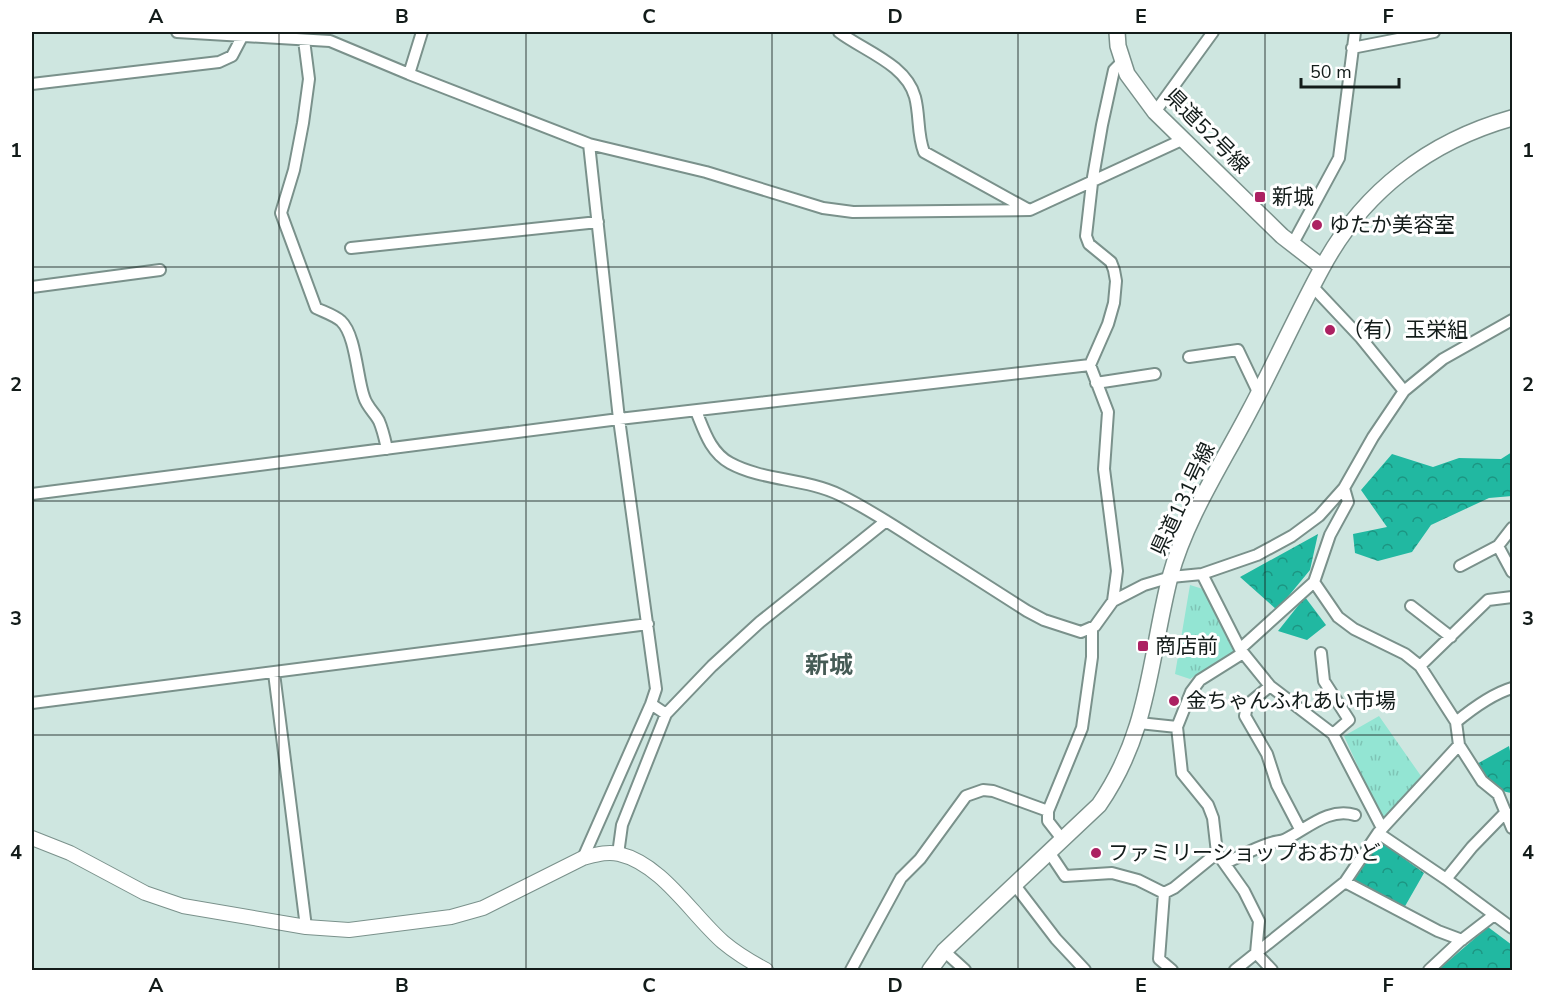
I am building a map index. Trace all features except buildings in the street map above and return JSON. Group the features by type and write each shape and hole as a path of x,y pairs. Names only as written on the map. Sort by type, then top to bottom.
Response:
{"main road":[{"name":"県道52号線","path":"1117,32 1122,62 1138,92 1155,112 1292,245 1322,267"},
{"name":"県道131号線","path":"930,970 944,951 1099,805 1114,783 1139,723 1171,577 1184,537 1322,267 1358,215 1408,168 1437,148 1465,133 1512,117"}],"street":[{"path":"177,32 330,41 589,144 706,172 823,208 853,212 1030,210 1184,139"},
{"path":"409,74 422,32"},
{"path":"839,32 894,67 912,87 917,108 919,139 924,152 1030,210"},
{"path":"1155,112 1213,32"},
{"path":"1292,245 1338,158 1355,32"},
{"path":"1352,48 1434,32"},
{"path":"32,84 219,62 232,56 242,37"},
{"path":"304,40 309,80 294,170 281,213 316,308 334,316 346,328 366,403 379,421 387,449"},
{"path":"1113,602 1117,571 1104,469 1108,412 1089,365 1108,324 1114,303 1116,281 1111,262 1089,244 1086,236 1092,183 1114,70 1122,62"},
{"path":"583,858 656,689 619,419 589,144"},
{"path":"351,248 598,222"},
{"path":"32,287 160,270"},
{"path":"1313,287 1361,338 1404,391"},
{"path":"696,411 708,440 717,453 729,463 748,470 817,485 840,495 886,521 1027,611 1044,620 1082,632 1095,626 1113,602 1144,585 1171,577 1203,574 1257,555 1292,537 1319,516 1344,488 1373,437 1404,391 1443,359 1512,321"},
{"path":"1189,357 1238,350 1259,394"},
{"path":"32,494 619,419 1089,365"},
{"path":"1096,383 1155,374"},
{"path":"1272,970 1256,953 1258,921 1244,891 1217,853 1213,818 1208,806 1182,772 1177,727 1191,692 1200,680 1242,651 1314,582 1330,535 1348,502 1344,488"},
{"path":"618,854 621,825 666,714 712,666 760,622 886,521"},
{"path":"1460,566 1498,546 1512,528"},
{"path":"1498,546 1512,573"},
{"path":"1203,574 1242,651 1270,686 1333,735 1380,830 1512,928"},
{"path":"1314,582 1338,616 1346,623 1405,654 1419,666 1456,722 1458,745 1482,781 1498,794 1512,828"},
{"path":"1419,666 1451,638 1488,600 1512,597"},
{"path":"1411,606 1451,638"},
{"path":"32,703 648,624"},
{"path":"1062,839 1048,821 1048,811 1082,728 1092,657 1092,628"},
{"path":"1321,653 1324,681 1348,720 1333,735"},
{"path":"274,673 306,927"},
{"path":"1270,686 1247,705 1245,716 1267,754 1277,785 1300,830"},
{"path":"1456,722 1502,691 1512,688"},
{"path":"651,705 666,714"},
{"path":"1139,723 1177,727"},
{"path":"1235,970 1345,882 1380,830 1458,745"},
{"path":"851,970 901,878 920,859 966,796 983,790 993,791 1048,811"},
{"path":"1498,794 1512,795"},
{"path":"1225,863 1270,843 1285,840 1329,816 1346,812 1355,815"},
{"path":"1446,879 1506,812"},
{"path":"32,838 70,853 145,893 183,906 306,927 359,929 452,917 483,908 583,858 601,853 618,854 641,862 723,942 766,970"},
{"path":"1049,852 1065,876 1112,873 1138,880 1164,893"},
{"path":"1164,893 1174,888 1217,853"},
{"path":"1345,882 1438,931 1462,940"},
{"path":"1014,884 1056,939 1084,970"},
{"path":"1164,893 1159,959 1172,970"},
{"path":"1429,970 1494,915"},
{"path":"944,951 965,970"}],"green space":[{"path":"1512,452 1512,496 1489,498 1431,525 1412,552 1378,561 1355,553 1353,534 1387,527 1361,490 1392,454 1433,467 1459,458 1501,459"},
{"path":"1318,534 1310,570 1277,610 1240,577"},
{"path":"1190,585 1203,589 1234,652 1190,679 1175,674"},
{"path":"1305,597 1326,625 1307,640 1278,631"},
{"path":"1379,716 1421,776 1383,821 1344,736"},
{"path":"1509,746 1512,761 1512,793 1490,784 1475,765"},
{"path":"1380,841 1424,873 1404,908 1353,882"},
{"path":"1488,927 1512,945 1511,970 1438,970"}],"place":[{"name":"新城","path":"1260,197"},
{"name":"ゆたか美容室","path":"1317,225"},
{"name":"（有）玉栄組","path":"1330,330"},
{"name":"商店前","path":"1143,646"},
{"name":"金ちゃんふれあい市場","path":"1174,701"},
{"name":"ファミリーショップおおかど","path":"1096,853"}],"district":[{"name":"新城","path":"829,665"}]}
